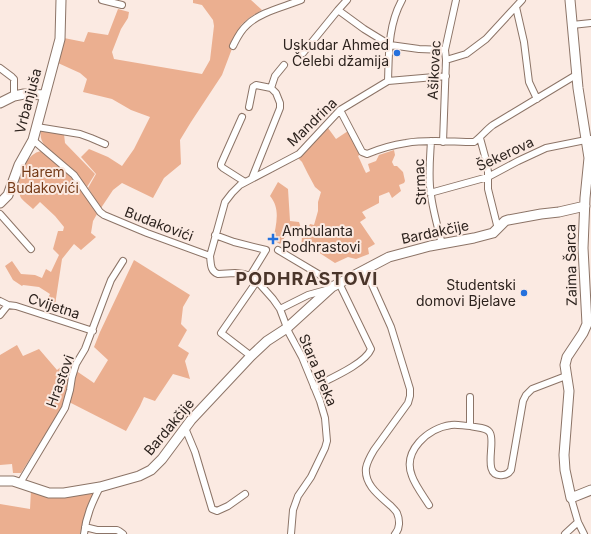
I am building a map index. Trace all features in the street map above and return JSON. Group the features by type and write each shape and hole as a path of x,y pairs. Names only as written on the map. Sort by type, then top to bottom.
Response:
{"street":[{"name":"Vrbanjuša","path":"0,203 8,195 19,165 33,140 37,127 60,39 61,0"},
{"path":"102,0 122,5"},
{"path":"233,46 238,35 247,24 254,19 301,0"},
{"path":"303,53 348,0"},
{"path":"388,81 392,27 394,18 402,0"},
{"name":"Ašikovac","path":"443,142 446,76 445,50 456,0"},
{"path":"446,60 466,54 486,39 522,0"},
{"name":"Zaima Šarca","path":"570,0 580,106 589,140 587,212 583,248 588,285 587,324 583,333 567,357 565,365 569,391 564,462 571,498 578,522 584,534"},
{"path":"516,7 524,42 529,82 537,99"},
{"path":"338,10 364,30 390,45 419,49 445,50"},
{"path":"572,25 591,22"},
{"path":"271,88 275,76 284,65"},
{"path":"0,68 14,79 14,96"},
{"path":"340,110 364,154 406,143 431,141 474,142 480,138 493,124 537,99 576,74"},
{"name":"Mandrina","path":"210,256 215,235 227,200 237,187 299,154 340,110 388,81 446,76"},
{"path":"249,107 253,87 256,85 271,88 276,93 280,104 280,108 252,178"},
{"path":"0,103 14,96 24,94 45,95"},
{"path":"242,117 221,164 223,168 245,182"},
{"path":"37,127 80,134 105,144"},
{"path":"480,138 486,160 488,189 499,227"},
{"name":"Budakovići","path":"33,140 74,175 100,212 104,215 147,233 210,256"},
{"name":"Šekerova","path":"430,193 488,177 518,160 546,148 589,140"},
{"name":"Strmac","path":"431,141 430,193 442,244"},
{"name":"Bardakčije","path":"0,481 13,481 49,493 64,493 100,488 139,476 151,470 162,459 185,428 251,356 267,341 287,328 312,304 333,287 389,257 430,246 493,233 505,221 558,212 587,212"},
{"path":"0,214 31,249"},
{"path":"215,235 234,242 266,250 250,276"},
{"path":"278,250 320,275 333,287 371,349 370,352 357,364 314,387"},
{"path":"210,256 211,269 214,273 244,274 257,281 266,290 280,309 287,328"},
{"name":"Hrastovi","path":"20,483 65,408 76,364 93,331 111,280 123,261"},
{"path":"366,269 391,327 410,389 408,403 374,450 366,467 368,481 373,489 397,512 399,530 395,534"},
{"path":"251,356 221,333 257,281"},
{"name":"Bardakčije","path":"280,309 308,295 333,287"},
{"path":"308,295 312,304"},
{"name":"Cvijetna","path":"0,301 8,305 16,306 93,331"},
{"name":"Cvijetna","path":"0,315 8,305"},
{"name":"Stara Breka","path":"287,328 302,357 320,401 325,418 327,441 311,477 298,496 293,510 291,534"},
{"path":"429,505 412,476 410,467 410,457 415,447 424,438 433,432 454,424 487,430 490,433 491,438 490,466 493,472 498,475 509,473 511,470 523,401 526,395 532,389 566,376"},
{"path":"470,397 470,426"},
{"path":"185,428 195,452 212,509 216,511 224,508 245,494"},
{"path":"84,534 90,507 100,488"},
{"path":"571,498 591,490"},
{"path":"565,534 578,522"},
{"path":"85,527 97,530 117,530 123,534"}],"green space":[{"path":"193,0 251,0 262,10 241,25 222,75 180,140 181,164 164,178 153,198 122,183 113,190 101,208 88,188 96,174 81,157 89,149 108,157 122,166 134,149 150,117 131,110 112,99 83,92 87,79 80,73 58,63 64,38 84,42 88,32 108,35 118,9 129,12 128,18 121,29 112,52 114,59 202,74 210,60 214,26 213,20 202,5 193,3"},
{"path":"328,128 336,139 348,131 354,143 362,153 358,156 366,173 370,171 368,164 376,161 379,155 394,150 395,155 392,162 394,166 397,166 403,172 405,181 399,185 401,191 392,198 389,192 379,196 379,203 362,212 366,218 360,222 375,244 368,248 369,254 356,259 348,257 335,263 315,250 307,254 301,250 302,236 290,230 280,244 273,240 277,212 276,206 270,196 278,182 288,189 290,221 299,222 301,228 307,231 310,224 314,225 321,192 315,187 302,162 298,158"},
{"name":"Harem Budakovići","path":"41,130 64,134 65,143 95,174 87,187 77,174 45,146 41,138"},
{"name":"Harem Budakovići","path":"41,151 72,177 97,214 93,221 91,233 96,237 81,250 74,244 62,259 55,305 47,300 50,294 39,287 22,286 13,280 5,266 12,261 21,274 35,275 42,278 46,269 51,272 59,255 53,249 58,231 63,231 64,227 40,202 33,209 21,198 19,192 20,178 25,163 35,153"},
{"path":"134,260 190,295 183,307 181,324 187,330 178,346 189,353 185,361 190,379 173,374 155,401 144,397 126,431 69,402 75,370 94,383 108,360 94,347"},
{"path":"17,345 23,356 39,349 57,370 66,363 72,366 69,388 63,406 21,473 13,473 12,464 0,465 0,355"},
{"path":"31,490 96,491 85,517 80,534 0,534 0,504 30,509"}],"place":[{"name":"Uskudar Ahmed Čelebi džamija","path":"397,53"},
{"name":"Ambulanta Podhrastovi","path":"273,239"},
{"name":"Studentski domovi Bjelave","path":"524,293"}],"district":[{"name":"PODHRASTOVI","path":"307,279"}]}
